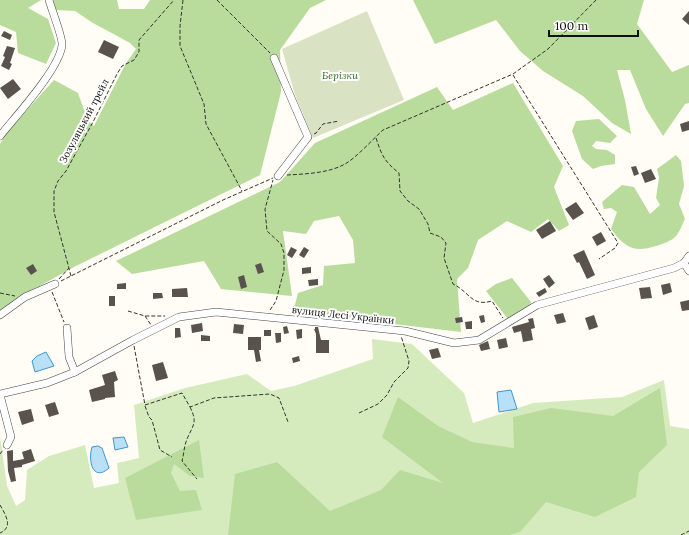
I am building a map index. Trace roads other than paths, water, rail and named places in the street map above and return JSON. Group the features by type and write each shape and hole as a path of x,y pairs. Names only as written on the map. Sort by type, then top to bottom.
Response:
{"street":[{"path":"0,136 39,87 59,58 62,43 49,0"},
{"path":"274,58 308,137 276,177"},
{"path":"689,256 684,263 689,271"},
{"name":"вулиця Лесі Українки","path":"0,394 47,383 75,372 179,317 216,312 403,331 454,343 480,340 537,305 674,268 684,263"},
{"path":"0,315 25,297 52,285"},
{"path":"67,328 69,357 75,372"},
{"path":"0,394 11,438 7,445"}],"water":[{"path":"46,352 54,366 35,372 32,361 37,356"},
{"path":"511,390 517,409 499,412 497,392"},
{"path":"124,437 128,447 115,450 113,438"},
{"path":"98,446 102,448 109,468 99,473 95,471 91,463 92,447"}],"park label":[{"name":"Берізки","path":"340,75"}]}
